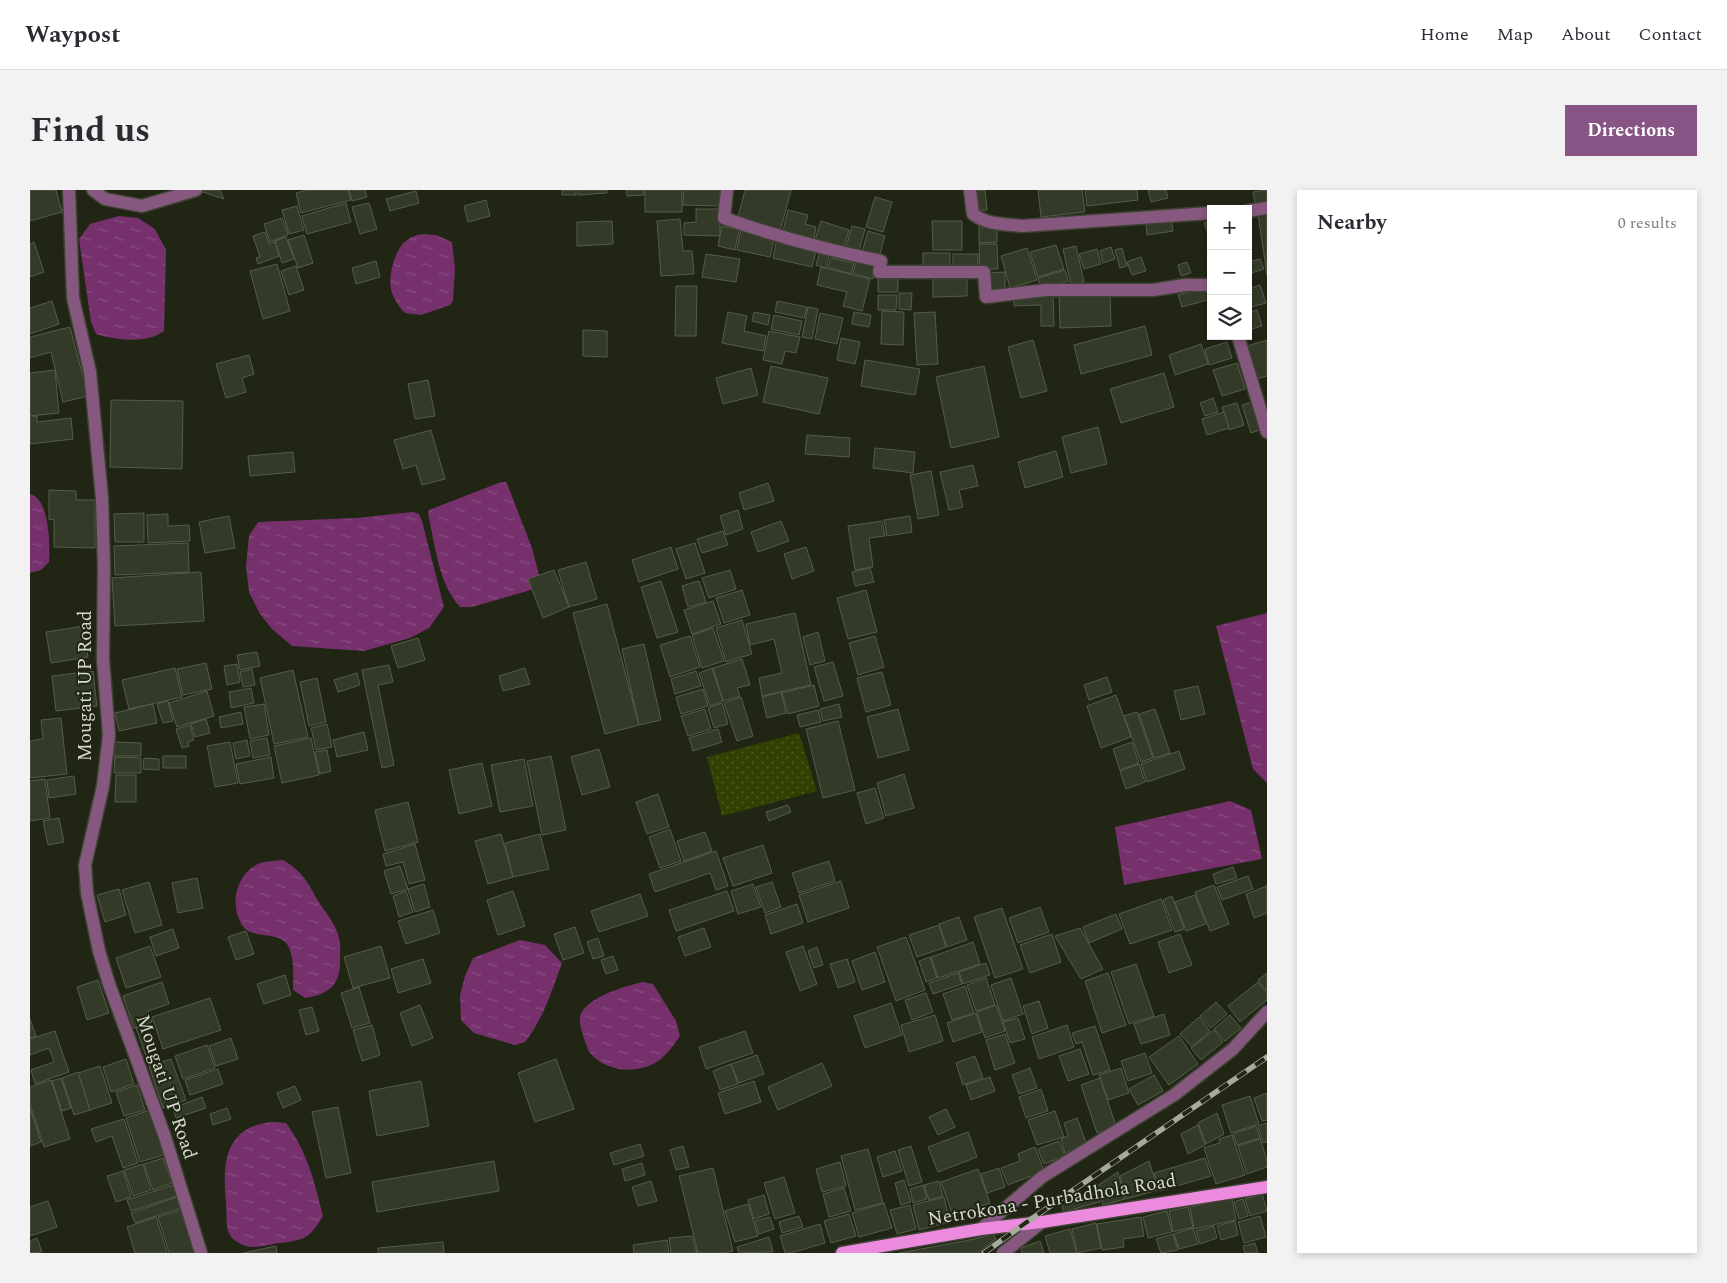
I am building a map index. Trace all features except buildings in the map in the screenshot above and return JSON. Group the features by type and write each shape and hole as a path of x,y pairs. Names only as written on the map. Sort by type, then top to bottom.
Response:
{"main road":[{"name":"Netrokona - Purbadhola Road","path":"842,1253 982,1229 1042,1222 1267,1187"}],"street":[{"name":"Mougati UP Road","path":"68,190 74,298 90,372 102,498 104,567 103,659 109,734 103,786 85,865 87,892 99,951 109,984 165,1137 201,1253"},
{"path":"93,190 105,199 142,206 196,190"},
{"path":"727,190 724,218 762,232 840,252 881,260 879,272 984,272 986,296 1046,290 1153,290 1185,285 1207,285"},
{"path":"970,190 973,214 980,220 999,224 1022,226 1207,213"},
{"path":"1252,210 1267,208"},
{"path":"1239,340 1267,432"},
{"path":"982,1229 1042,1177 1174,1095 1233,1049 1267,1012"},
{"path":"1003,1253 1042,1222"}],"green space":[{"path":"799,733 817,791 722,816 707,757"}],"water":[{"path":"119,216 138,218 155,229 166,250 164,331 149,338 131,340 96,334 91,322 79,239 90,224"},
{"path":"424,234 436,235 452,242 455,269 453,301 450,305 421,315 405,313 396,302 392,292 390,284 392,270 402,245 410,238"},
{"path":"501,482 506,482 508,486 532,548 540,579 533,589 472,607 460,607 447,587 442,575 428,513 429,510"},
{"path":"30,494 42,504 45,513 49,535 49,562 41,570 30,573"},
{"path":"413,512 419,514 422,521 444,607 429,628 410,638 364,651 292,646 272,629 260,614 249,592 246,566 249,536 258,522 356,518"},
{"path":"1267,613 1266,782 1253,769 1216,626"},
{"path":"1230,801 1251,810 1262,859 1124,885 1115,827"},
{"path":"283,860 305,879 334,924 340,943 339,974 333,986 322,994 305,998 293,990 292,961 287,944 277,937 246,930 238,917 236,908 237,890 245,874 260,863"},
{"path":"520,940 545,945 562,963 537,1024 525,1042 515,1045 474,1033 461,1020 460,996 465,976 473,958"},
{"path":"643,982 653,984 676,1021 680,1036 661,1059 645,1067 628,1070 603,1064 588,1050 580,1016 590,1003 607,993"},
{"path":"273,1122 286,1123 300,1145 317,1191 323,1216 306,1237 295,1241 249,1247 238,1243 229,1234 227,1228 226,1161 236,1139 245,1131 257,1125"}],"railway":[{"path":"984,1253 1267,1057"}]}
